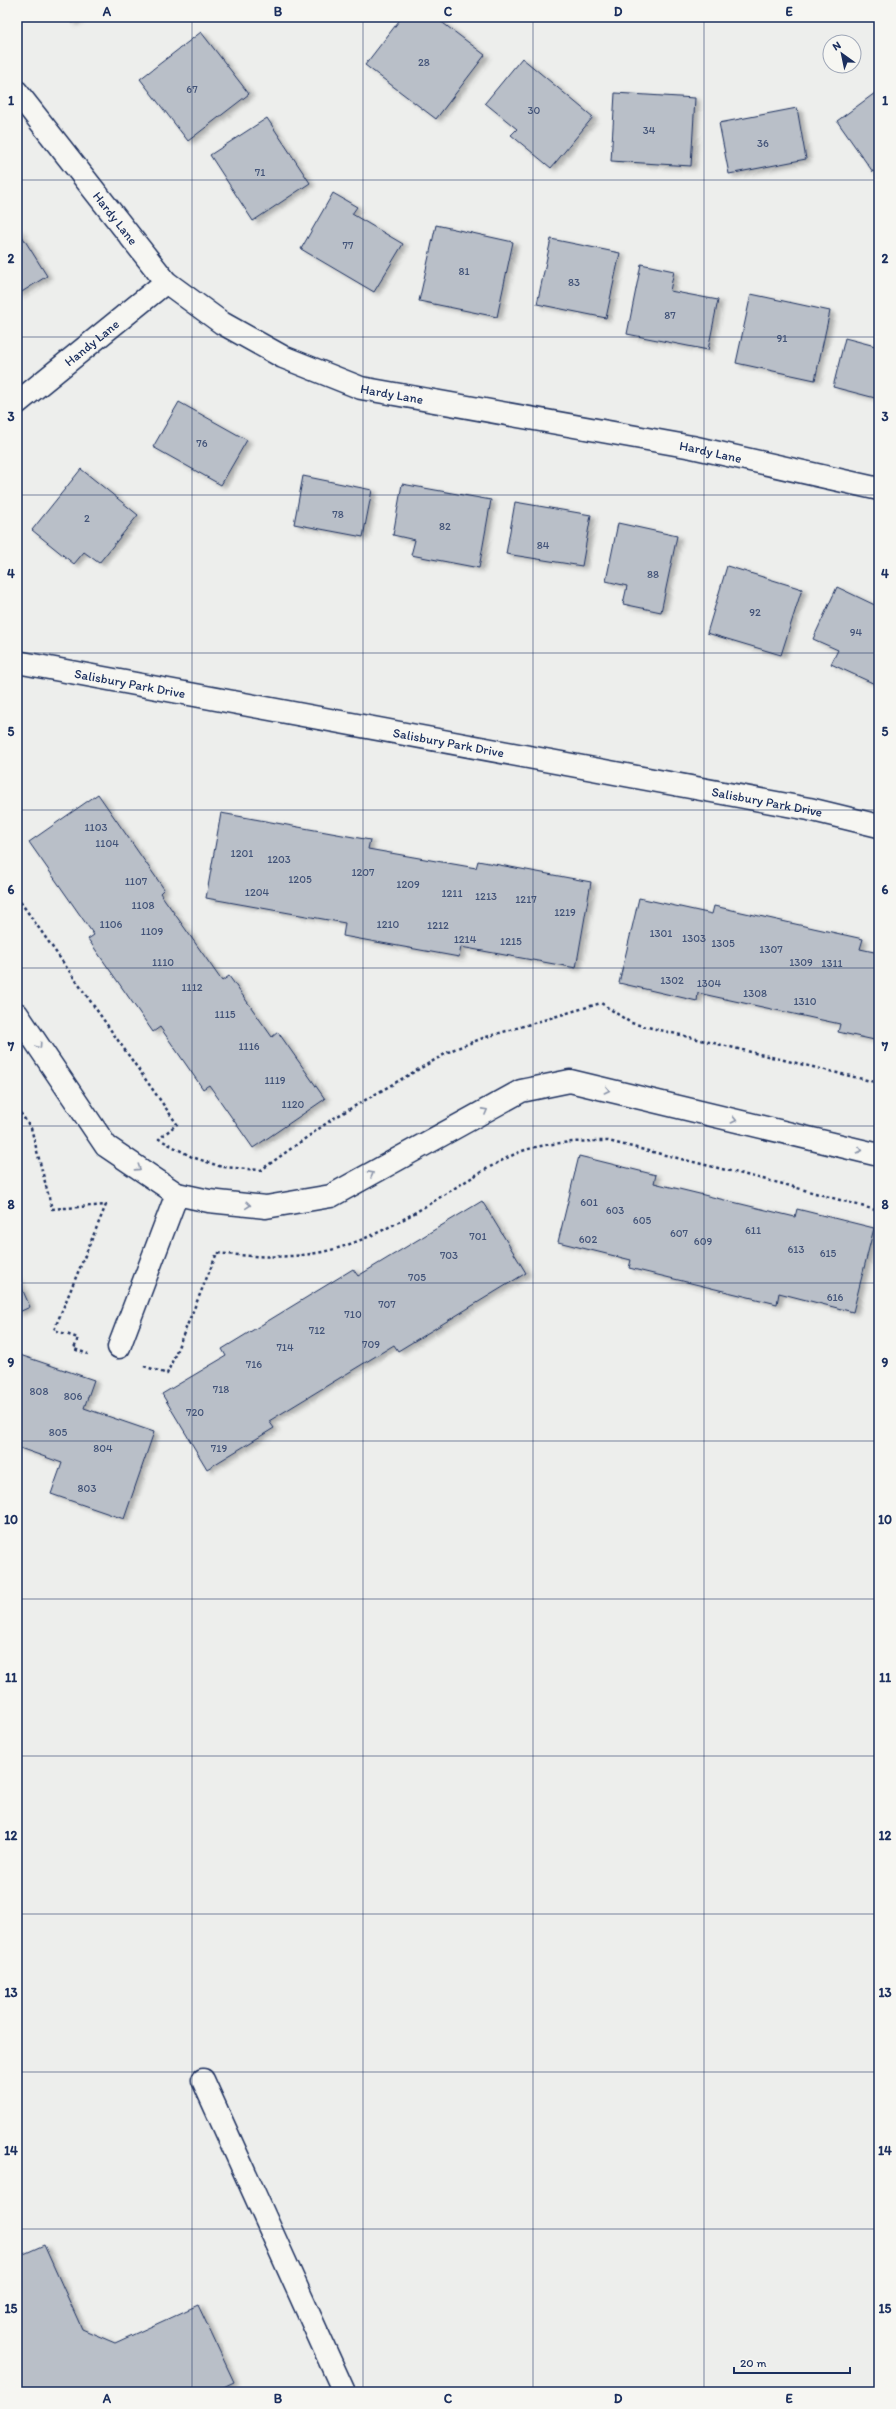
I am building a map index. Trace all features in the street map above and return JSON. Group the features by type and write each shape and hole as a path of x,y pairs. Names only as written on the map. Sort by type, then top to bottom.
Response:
{"street":[{"name":"Hardy Lane","path":"17,92 166,282 222,323 283,357 362,388 692,447 879,490"},
{"name":"Handy Lane","path":"17,403 166,282"},
{"name":"Salisbury Park Drive","path":"17,662 809,809 879,826"},
{"path":"17,1014 106,1146 177,1194 209,1201 266,1207 331,1196 521,1091 570,1081 879,1154"},
{"path":"119,1348 177,1194"},
{"path":"203,2080 344,2392"}],"path":[{"path":"17,897 178,1124 159,1139 192,1157 222,1168 261,1170 334,1118 452,1050 483,1038 601,1003 631,1023 879,1083"},
{"path":"17,1108 31,1128 52,1209 106,1205 54,1330 78,1338 74,1349 94,1357"},
{"path":"139,1364 167,1374 217,1253 265,1258 306,1254 349,1245 401,1222 516,1154 554,1145 581,1141 608,1141 783,1184 879,1211"}],"building":[{"path":"68,17 80,17 72,23"},
{"path":"402,17 435,17 485,55 436,119 365,65"},
{"path":"201,32 249,94 188,141 140,79"},
{"path":"522,58 593,117 551,168 511,135 517,129 485,103"},
{"path":"879,90 879,168 873,172 837,121"},
{"path":"615,93 695,98 691,166 611,161"},
{"path":"797,108 806,159 729,174 719,123"},
{"path":"267,118 310,183 253,221 210,155"},
{"path":"333,193 357,207 352,214 403,244 374,292 301,249"},
{"path":"436,225 513,242 497,317 419,301"},
{"path":"17,228 47,276 17,295"},
{"path":"551,239 620,253 606,318 537,304"},
{"path":"641,264 674,271 670,291 718,300 708,350 627,334"},
{"path":"751,294 830,311 815,380 736,363"},
{"path":"845,338 879,347 879,399 833,387"},
{"path":"179,402 247,440 221,485 153,447"},
{"path":"81,469 138,515 99,563 84,552 74,564 32,530"},
{"path":"303,476 372,490 363,537 294,524"},
{"path":"402,484 491,500 479,568 411,555 415,540 393,535"},
{"path":"515,502 591,515 582,566 506,554"},
{"path":"618,523 677,536 661,612 623,604 627,586 606,581"},
{"path":"727,566 802,589 781,655 707,633"},
{"path":"837,587 879,607 877,685 831,664 838,650 813,639"},
{"path":"98,794 164,889 160,893 222,981 229,976 272,1037 278,1032 325,1099 253,1148 209,1085 203,1089 160,1027 153,1032 88,939 94,935 29,842"},
{"path":"221,813 370,840 368,849 476,868 478,861 591,882 576,968 461,947 459,957 343,936 345,923 206,898"},
{"path":"639,898 712,914 714,906 863,939 860,949 879,953 879,1041 838,1032 840,1024 698,993 697,1001 619,983"},
{"path":"579,1156 656,1175 654,1183 795,1217 797,1209 874,1228 853,1312 779,1293 777,1304 629,1268 631,1260 558,1242"},
{"path":"482,1201 526,1273 398,1351 394,1345 269,1421 274,1428 207,1469 162,1394 226,1356 222,1349 353,1269 358,1276"},
{"path":"17,1277 30,1307 17,1313"},
{"path":"20,1355 94,1380 84,1408 154,1432 124,1519 51,1494 62,1463 17,1447 17,1363"},
{"path":"44,2245 82,2329 115,2343 198,2305 234,2382 213,2392 17,2392 17,2257"}]}
